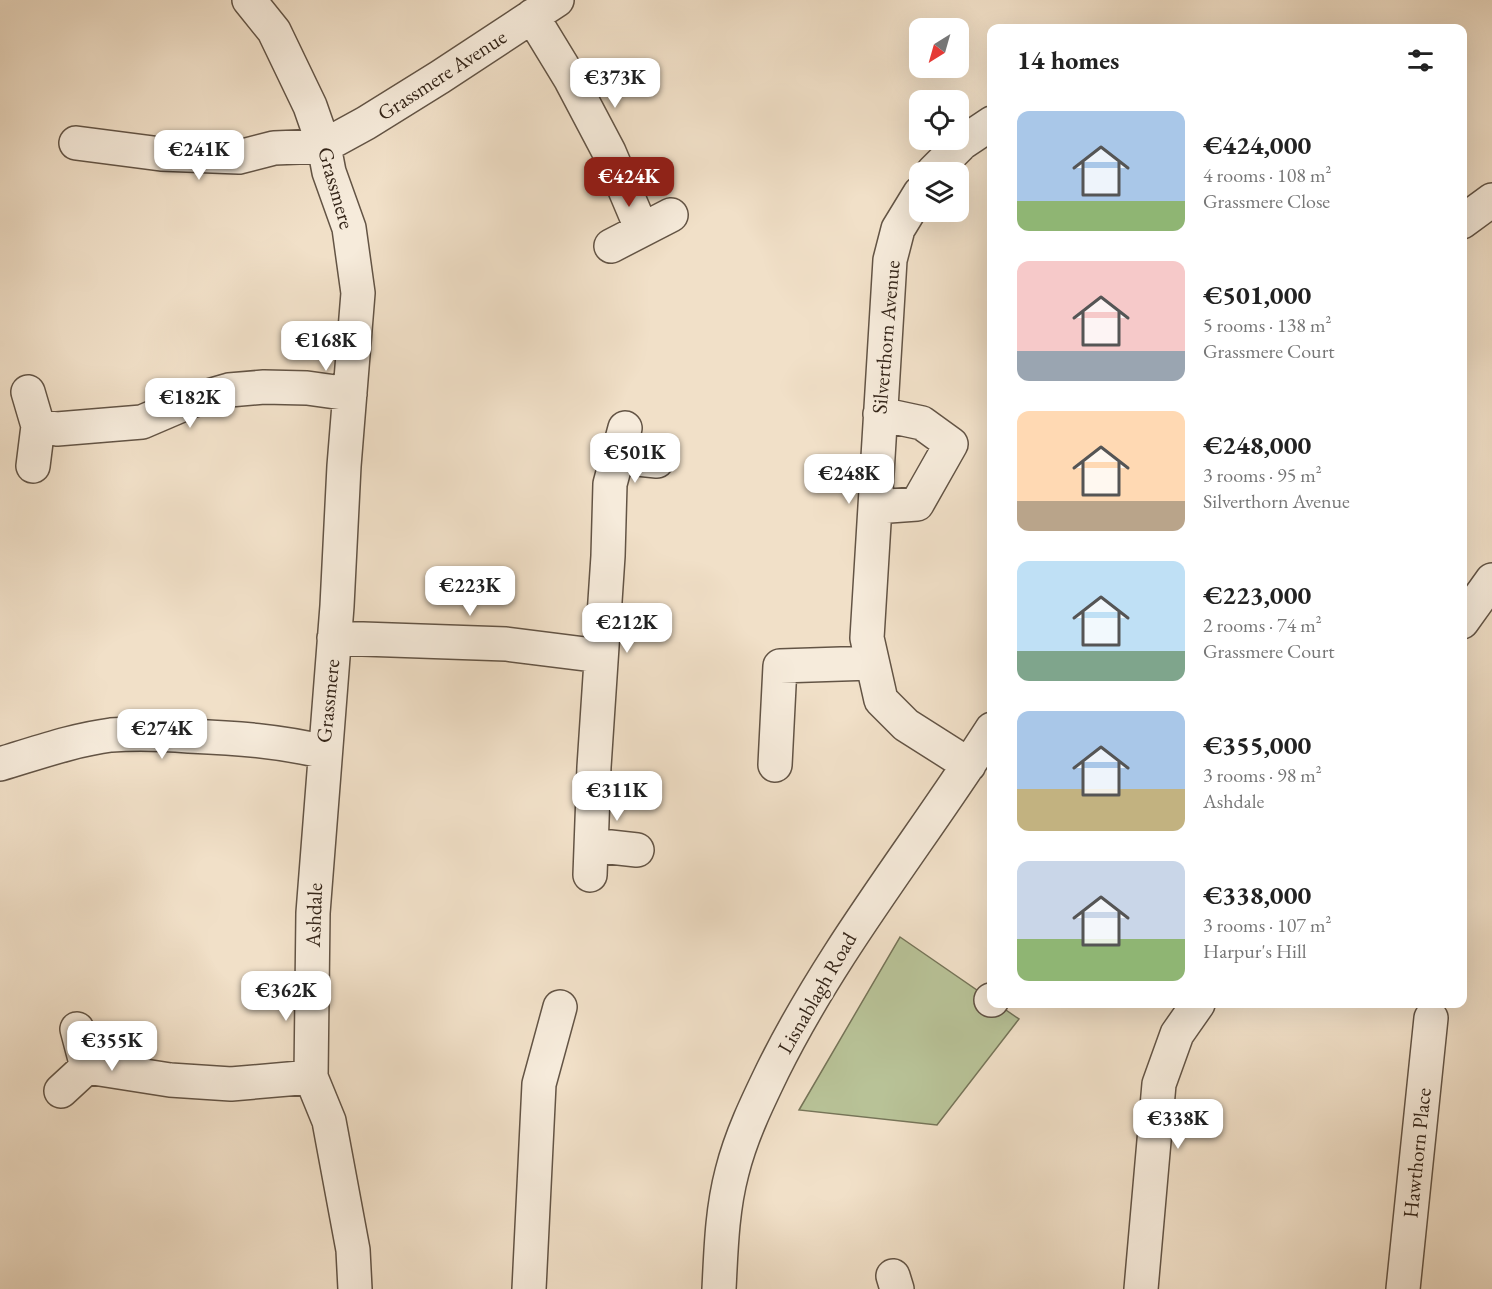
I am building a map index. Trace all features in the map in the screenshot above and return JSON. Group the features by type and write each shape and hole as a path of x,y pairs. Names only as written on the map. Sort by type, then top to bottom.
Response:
{"street":[{"name":"Grassmere","path":"0,764 67,743 111,735 155,734 229,738 287,743 326,752 358,293 348,228 310,106 274,32 249,0"},
{"name":"Grassmere Avenue","path":"324,146 431,83 545,8"},
{"path":"545,8 571,80 609,152 642,230"},
{"path":"943,162 962,142 987,126"},
{"path":"75,143 160,154 239,157 274,148 324,146"},
{"path":"1467,218 1492,200"},
{"name":"Silverthorn Avenue","path":"909,211 898,229 890,260 867,638 881,700 906,725 969,765"},
{"path":"611,246 671,215"},
{"path":"38,426 57,429 142,422 191,401 229,390 264,387 307,388 350,394"},
{"path":"28,392 38,426 33,466"},
{"path":"875,507 917,504 951,444 922,423 880,414"},
{"path":"637,850 591,860 594,767 610,484 622,442 657,461"},
{"path":"1467,614 1492,580"},
{"path":"334,638 506,644 601,656"},
{"path":"775,765 780,666 872,663"},
{"name":"Lisnablagh Road","path":"719,1289 724,1209 732,1170 754,1110 790,1036 851,934 987,737"},
{"name":"Ashdale","path":"326,752 313,913 311,1077 329,1121 353,1250 355,1289"},
{"path":"529,1289 539,1084 560,1006"},
{"path":"1141,1289 1159,1084 1177,1034 1195,1008"},
{"name":"Hawthorn Place","path":"1403,1289 1431,1018"},
{"path":"77,1029 87,1067"},
{"path":"87,1067 170,1080 231,1084 311,1077"},
{"path":"61,1091 87,1067"}],"green space":[{"path":"900,937 987,997 987,1008 1003,1008 1019,1019 937,1125 799,1110"}]}
